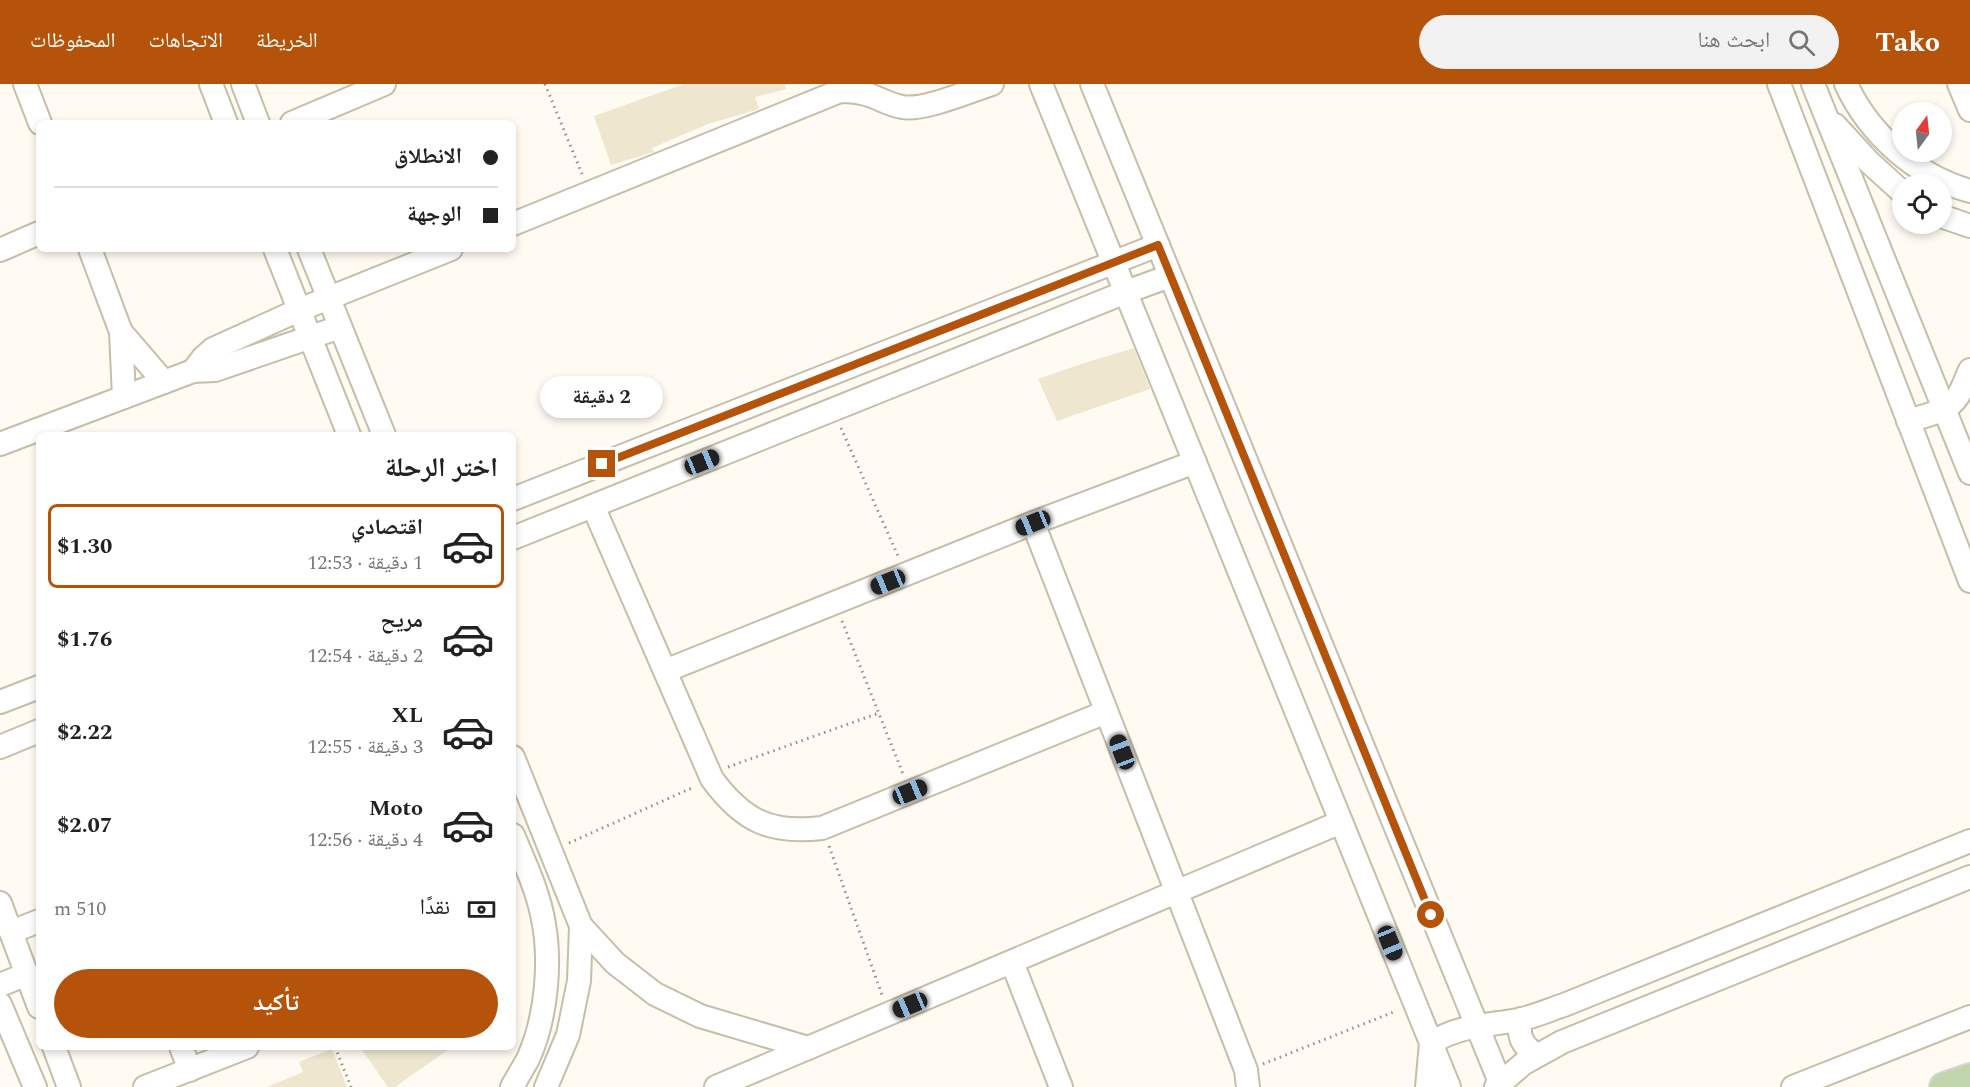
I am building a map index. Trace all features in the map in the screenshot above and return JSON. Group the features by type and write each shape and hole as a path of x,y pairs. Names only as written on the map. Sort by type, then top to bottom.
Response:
{"main road":[{"path":"1944,1087 1970,1078"}],"street":[{"path":"25,84 39,120"},
{"path":"210,84 225,120"},
{"path":"243,84 257,120"},
{"path":"299,120 384,84"},
{"path":"516,223 590,194 838,87 905,108 925,106 992,84"},
{"path":"1041,84 1449,1087"},
{"path":"1092,84 1500,1086 1538,1055 1576,1036 1970,878"},
{"path":"1779,84 1970,581"},
{"path":"1813,84 1970,473"},
{"path":"1846,84 1851,96 1881,136 1917,168 1970,191"},
{"path":"1959,84 1970,110"},
{"path":"1794,122 1799,117 1812,112 1826,115 1869,162 1892,183"},
{"path":"1952,220 1970,226"},
{"path":"0,250 36,234"},
{"path":"516,498 1158,245"},
{"path":"91,252 121,332 124,396"},
{"path":"276,252 348,432"},
{"path":"310,252 383,432"},
{"path":"193,371 213,350 299,310 443,252"},
{"path":"516,537 1170,276"},
{"path":"0,444 193,371 216,370 340,327"},
{"path":"121,332 164,382"},
{"path":"1908,421 1944,409 1953,403 1960,394 1970,370"},
{"path":"665,671 1033,523 1195,462"},
{"path":"593,506 711,777 727,800 748,816 771,827 796,831 822,828 1106,712"},
{"path":"1033,523 1177,892 1247,1079"},
{"path":"0,702 36,688"},
{"path":"0,747 36,732"},
{"path":"516,764 581,926 615,963 655,994 700,1017 808,1048"},
{"path":"716,1087 1341,822"},
{"path":"1431,1042 1452,1031 1521,1019 1564,1005 1970,841"},
{"path":"512,1087 529,1057 543,1011 548,962 542,914 516,843"},
{"path":"0,903 36,999"},
{"path":"11,932 36,922"},
{"path":"546,1087 568,1035 579,981 581,926"},
{"path":"1012,962 1061,1087"},
{"path":"0,985 27,974"},
{"path":"0,1004 35,1087"},
{"path":"1793,1087 1970,1017"},
{"path":"1521,1019 1519,1026 1522,1041 1525,1047 1538,1055"},
{"path":"1427,1087 1431,1042"},
{"path":"55,1050 69,1087"},
{"path":"182,1050 189,1070"},
{"path":"145,1087 239,1050"}],"path":[{"path":"545,84 590,194"},
{"path":"833,410 906,574"},
{"path":"835,603 910,792"},
{"path":"551,851 711,777 879,713"},
{"path":"822,828 889,1014"},
{"path":"1247,1079 1415,1004"},
{"path":"336,1050 351,1087"}],"building":[{"path":"684,84 785,84 786,89 755,97 759,109 708,124 652,148 654,152 611,165 594,116"},
{"path":"1134,348 1150,389 1057,421 1038,379"},
{"path":"332,1050 347,1087 267,1087 303,1072 299,1062"},
{"path":"362,1050 448,1050 395,1087 388,1087"}],"route":[{"path":"602,464 1158,245 1431,915"}]}
